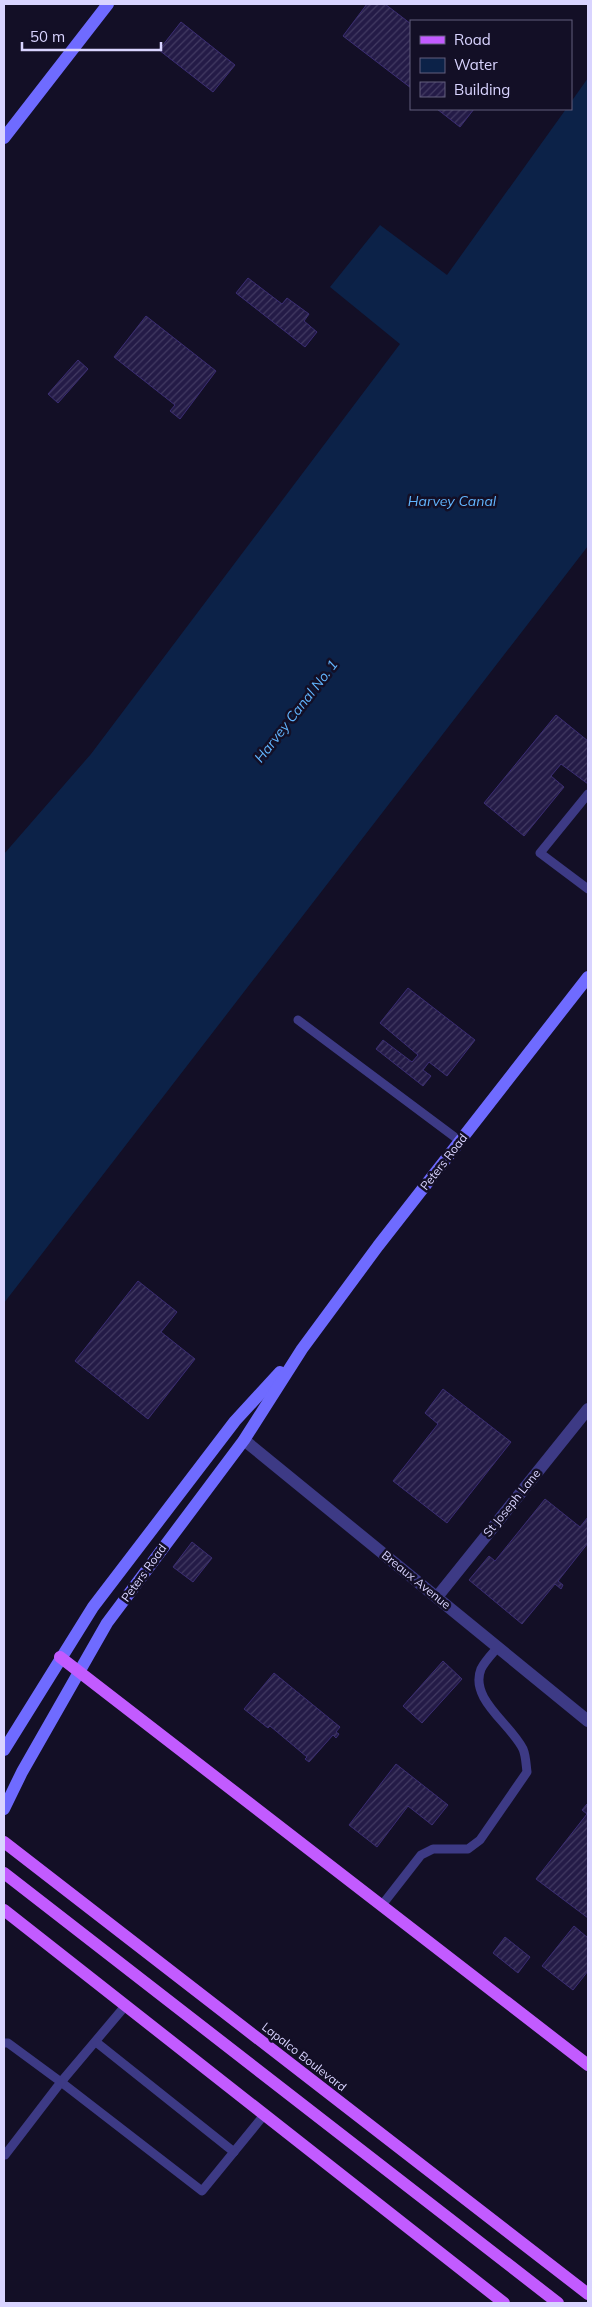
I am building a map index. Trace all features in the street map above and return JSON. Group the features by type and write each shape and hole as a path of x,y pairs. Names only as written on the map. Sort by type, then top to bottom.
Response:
{"main road":[{"path":"4,138 108,4"},
{"name":"Peters Road","path":"4,1809 107,1623 244,1440 302,1349 378,1246 588,977"},
{"name":"Peters Road","path":"4,1750 60,1657 93,1608 235,1421 302,1349"},
{"path":"60,1657 588,2065"},
{"name":"Lapalco Boulevard","path":"4,1842 588,2294"},
{"path":"4,1873 558,2303"},
{"path":"4,1910 504,2303"}],"street":[{"name":"St Joseph Lane","path":"437,1597 588,1408"},
{"name":"Breaux Avenue","path":"244,1440 588,1721"}],"lane":[{"path":"588,794 540,853 588,889"},
{"path":"298,1020 460,1141"},
{"path":"382,1905 420,1855 433,1849 468,1849 480,1840 527,1772 523,1750 506,1723 485,1701 479,1684 482,1668 498,1647"},
{"path":"5,2155 126,2005"},
{"path":"4,2042 62,2082 202,2191 264,2115"},
{"path":"96,2042 234,2152"}],"water":[{"name":"Harvey Canal","path":"588,78 588,546 4,1303 4,854 91,754 400,344 330,287 380,225 447,275 565,110 572,110 572,101"}],"building":[{"path":"367,4 385,4 410,23 410,87 343,36"},
{"path":"181,22 235,65 213,92 159,50"},
{"path":"438,110 473,110 460,127"},
{"path":"248,278 282,304 287,298 309,314 304,321 317,332 305,347 236,293"},
{"path":"146,316 216,371 180,419 170,411 175,405 114,357"},
{"path":"78,360 88,369 58,403 48,394"},
{"path":"556,715 588,741 588,784 561,764 551,776 564,787 524,836 484,803"},
{"path":"408,988 475,1040 447,1076 429,1062 423,1070 431,1076 423,1086 376,1049 383,1040 412,1062 418,1055 380,1023"},
{"path":"138,1281 177,1312 161,1332 195,1359 148,1419 75,1361"},
{"path":"443,1389 511,1442 447,1523 393,1481 438,1424 425,1413"},
{"path":"545,1499 580,1527 588,1517 588,1543 558,1581 563,1585 561,1589 555,1584 522,1624 469,1580 489,1556 495,1561"},
{"path":"192,1542 212,1558 193,1582 173,1567"},
{"path":"443,1661 462,1679 422,1723 403,1706"},
{"path":"274,1673 340,1727 336,1732 339,1734 336,1738 333,1735 309,1762 305,1759 307,1757 270,1726 268,1728 244,1709"},
{"path":"396,1764 448,1805 432,1825 408,1806 377,1847 349,1825"},
{"path":"587,1804 588,1918 536,1879 587,1814 582,1810"},
{"path":"574,1926 588,1938 588,1971 573,1990 542,1966"},
{"path":"505,1937 530,1957 518,1973 493,1953"}],"water label":[{"name":"Harvey Canal No. 1","path":"296,711"}]}
